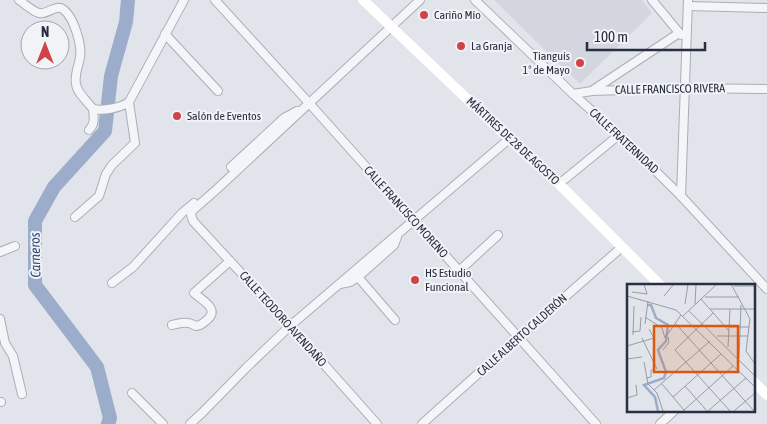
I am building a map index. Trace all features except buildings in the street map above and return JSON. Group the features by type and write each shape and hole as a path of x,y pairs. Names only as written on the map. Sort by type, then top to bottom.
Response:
{"main road":[{"name":"MÁRTIRES DE 28 DE AGOSTO","path":"364,0 509,139 559,184 659,284"},
{"path":"754,382 767,395"}],"street":[{"path":"20,0 38,13 46,13 57,7 62,8 73,22 80,49 75,80 76,86 96,110 95,121 88,130"},
{"path":"96,110 120,106 128,102 184,0"},
{"name":"CALLE FRANCISCO MORENO","path":"215,0 596,424"},
{"path":"112,283 133,267 182,213 208,192 217,189 420,0"},
{"name":"CALLE FRATERNIDAD","path":"475,0 681,196 767,289"},
{"path":"652,0 686,41"},
{"path":"681,196 688,3 767,8"},
{"path":"592,91 679,33"},
{"path":"165,34 218,91"},
{"name":"CALLE FRANCISCO RIVERA","path":"573,94 592,91 685,88 767,89"},
{"path":"75,217 99,196 106,174 112,165 135,143 128,102"},
{"path":"231,167 284,118 309,103"},
{"path":"559,184 619,135"},
{"path":"190,424 290,326 509,139"},
{"name":"CALLE TEODORO AVENDAÑO","path":"217,189 192,211 192,220 377,424"},
{"path":"338,285 350,282 358,277 394,245 398,235"},
{"path":"459,271 498,235"},
{"path":"0,252 14,246"},
{"name":"CALLE ALBERTO CALDERÓN","path":"422,424 622,247"},
{"path":"172,325 189,323 196,326 201,325 211,316 210,307 194,293 230,261"},
{"path":"358,277 395,320"},
{"path":"0,319 2,343 13,356 22,394"},
{"path":"132,393 163,424"},
{"path":"660,424 673,412"}],"shaded area":[{"name":"Tianguis 1° de Mayo","path":"494,0 642,0 652,13 580,84"}],"waterway":[{"name":"Carneros","path":"108,424 110,418 97,367 35,285 35,221 54,187 105,131 111,76 126,22 128,0"}],"place":[{"name":"Cariño Mío","path":"424,15"},
{"name":"La Granja","path":"461,46"},
{"name":"Tianguis 1° de Mayo","path":"580,63"},
{"name":"Salón de Eventos","path":"177,116"},
{"name":"HS Estudio Funcional","path":"415,280"}]}
